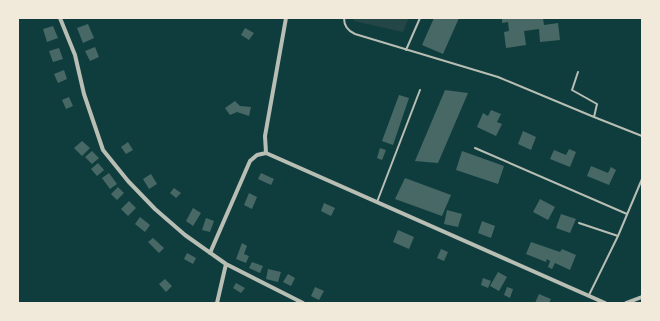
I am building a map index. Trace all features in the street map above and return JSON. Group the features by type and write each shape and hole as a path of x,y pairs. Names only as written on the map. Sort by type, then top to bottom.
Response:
{"street":[{"path":"60,18 75,55 84,94 103,150 128,181 154,209 185,235 210,253 226,264 303,303"},
{"path":"266,153 265,136 286,18"},
{"path":"210,253 250,161 257,155 266,153 605,303"},
{"path":"217,303 226,264"},
{"path":"626,303 642,297"}],"lane":[{"path":"344,18 346,26 351,32 498,77 642,136"},
{"path":"406,50 420,18"},
{"path":"578,72 572,90 597,104 594,117"},
{"path":"377,203 420,90"},
{"path":"475,148 627,214"},
{"path":"589,296 618,236 642,179"},
{"path":"579,223 618,236"}],"shaded area":[{"path":"354,18 409,18 403,32 354,21"}],"building":[{"path":"434,18 459,18 443,54 422,45"},
{"path":"502,18 543,18 544,25 558,23 560,40 540,42 539,29 524,31 526,45 506,48 504,32 509,31 508,22 502,23"},
{"path":"88,24 94,38 83,43 77,28"},
{"path":"53,26 58,38 47,42 43,29"},
{"path":"245,28 254,33 249,40 241,35"},
{"path":"95,47 99,57 90,61 85,51"},
{"path":"59,48 63,59 53,62 49,51"},
{"path":"64,70 67,79 58,83 54,74"},
{"path":"445,90 468,93 438,163 415,161"},
{"path":"399,95 409,98 393,145 382,141"},
{"path":"69,97 73,106 66,109 62,100"},
{"path":"235,101 240,106 251,107 249,116 237,112 230,115 225,108"},
{"path":"491,110 501,114 497,122 502,124 496,136 477,127 483,113 488,116"},
{"path":"523,131 536,137 531,150 518,144"},
{"path":"82,141 90,148 82,156 74,148"},
{"path":"128,142 133,150 126,154 121,147"},
{"path":"380,148 386,150 382,160 377,158"},
{"path":"569,149 576,152 570,167 550,159 554,150 566,155"},
{"path":"92,151 99,158 92,164 85,157"},
{"path":"462,151 504,166 498,184 456,170"},
{"path":"98,163 104,170 97,176 91,169"},
{"path":"591,166 608,173 611,167 616,170 609,185 587,176"},
{"path":"109,173 117,184 110,189 102,178"},
{"path":"261,173 274,179 271,185 258,179"},
{"path":"151,174 157,184 149,189 143,179"},
{"path":"405,178 451,195 442,216 395,199"},
{"path":"118,187 124,193 117,200 111,194"},
{"path":"174,188 181,193 176,198 170,193"},
{"path":"249,193 257,197 252,209 244,205"},
{"path":"540,199 555,207 548,220 533,212"},
{"path":"129,201 136,208 128,216 121,209"},
{"path":"324,203 335,208 331,216 321,211"},
{"path":"193,208 201,213 193,226 186,221"},
{"path":"447,210 462,214 458,227 444,224"},
{"path":"561,214 576,219 570,233 556,228"},
{"path":"140,217 150,225 145,232 135,224"},
{"path":"206,218 214,221 210,232 202,230"},
{"path":"482,221 495,226 491,238 478,233"},
{"path":"398,230 414,237 409,249 393,242"},
{"path":"153,238 164,248 159,253 148,242"},
{"path":"531,242 560,252 562,249 576,255 570,270 555,263 552,269 548,267 550,261 547,259 546,262 526,254"},
{"path":"242,243 247,246 244,254 249,256 246,263 236,259"},
{"path":"441,249 448,252 444,261 437,258"},
{"path":"187,253 196,258 193,264 184,259"},
{"path":"252,262 263,266 260,273 249,268"},
{"path":"268,269 281,272 278,282 266,279"},
{"path":"498,272 507,277 499,291 490,286"},
{"path":"288,274 295,278 291,286 283,282"},
{"path":"483,278 491,281 488,288 481,285"},
{"path":"165,279 172,286 166,292 159,284"},
{"path":"236,283 245,288 241,293 233,288"},
{"path":"315,287 324,291 319,300 311,296"},
{"path":"507,287 513,289 510,298 504,295"},
{"path":"539,294 551,299 549,303 535,303"}]}
